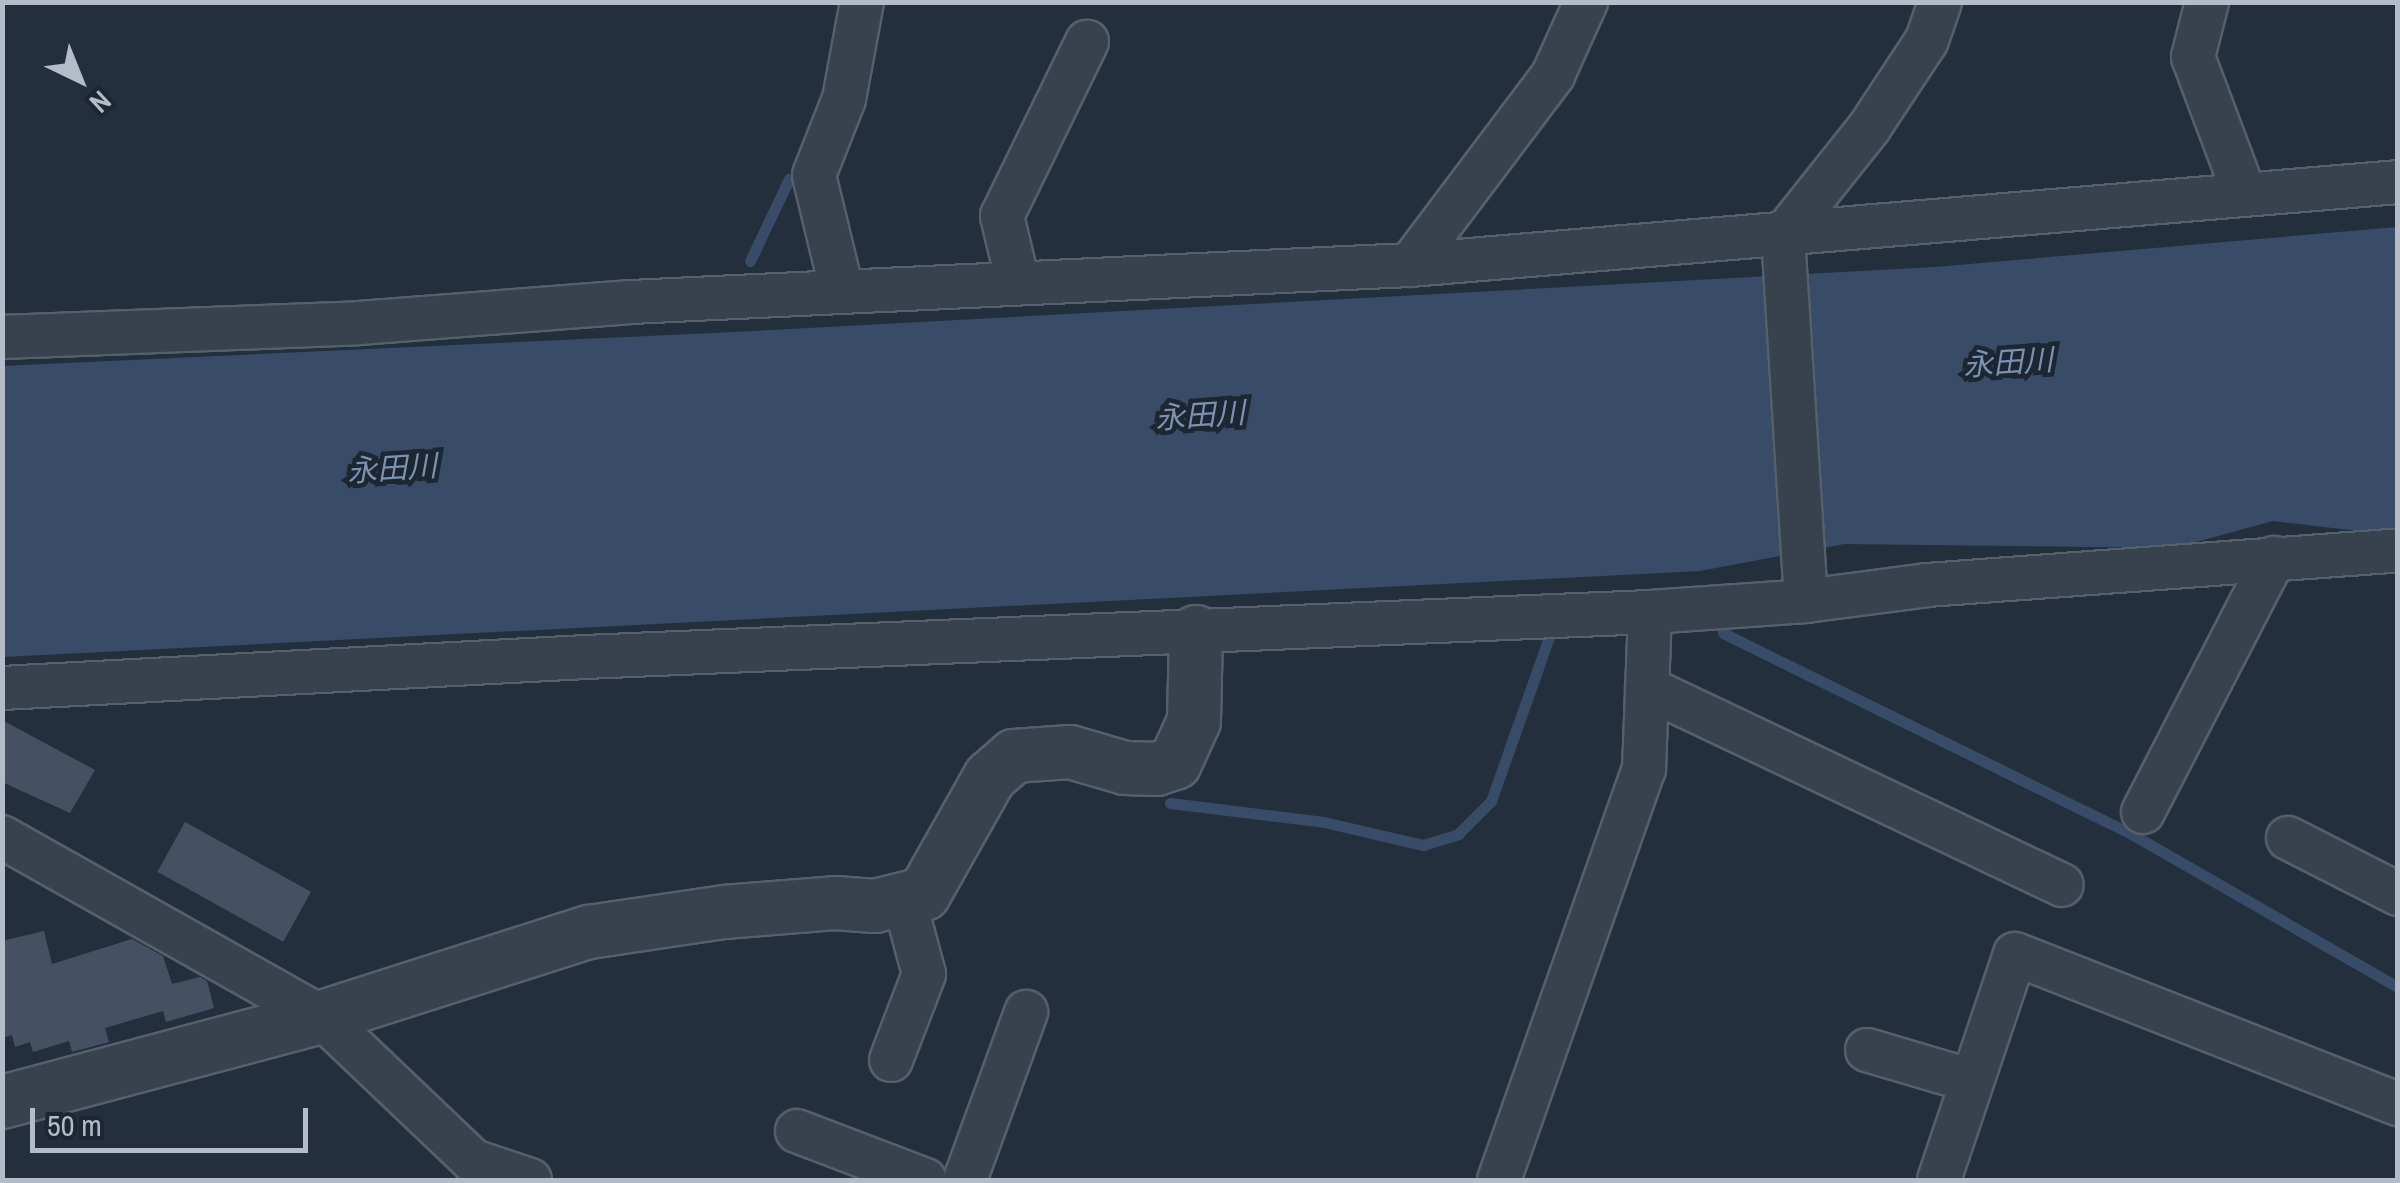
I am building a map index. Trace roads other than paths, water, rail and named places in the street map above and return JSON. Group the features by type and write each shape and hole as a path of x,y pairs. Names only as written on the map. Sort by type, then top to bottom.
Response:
{"street":[{"path":"842,291 814,175 844,99 862,2"},
{"path":"1410,265 1553,76 1586,2"},
{"path":"1806,602 1783,236 1878,114 1928,40 1940,2"},
{"path":"2207,2 2193,58 2245,195"},
{"path":"1018,282 1002,216 1086,42"},
{"path":"2,337 359,323 842,291 1410,265 2398,182"},
{"path":"2,688 585,657 1650,612 1806,602 1927,585 2398,550"},
{"path":"2143,812 2274,558"},
{"path":"1500,1180 1638,792 1644,769 1650,612"},
{"path":"2,1102 322,1017 590,932 724,912 835,904 875,906 924,894 990,776 1014,756 1070,752 1125,768 1156,769 1175,764 1194,721 1196,632"},
{"path":"1647,688 2062,885"},
{"path":"2,837 322,1017 468,1171 530,1180"},
{"path":"2288,838 2398,894"},
{"path":"891,1060 924,974 904,900"},
{"path":"1939,1180 2016,954 2398,1104"},
{"path":"965,1180 1026,1012"},
{"path":"1867,1050 1972,1081"},
{"path":"797,1131 926,1180"}],"water":[{"name":"永田川","path":"2397,227 2397,534 2273,521 2174,548 1844,544 1700,571 3,657 2,366 734,332 1935,267"}],"waterway":[{"path":"750,261 789,179"},
{"path":"1723,633 2128,832 2398,987"},
{"path":"1170,803 1324,822 1423,845 1458,834 1491,801 1549,637"}]}
